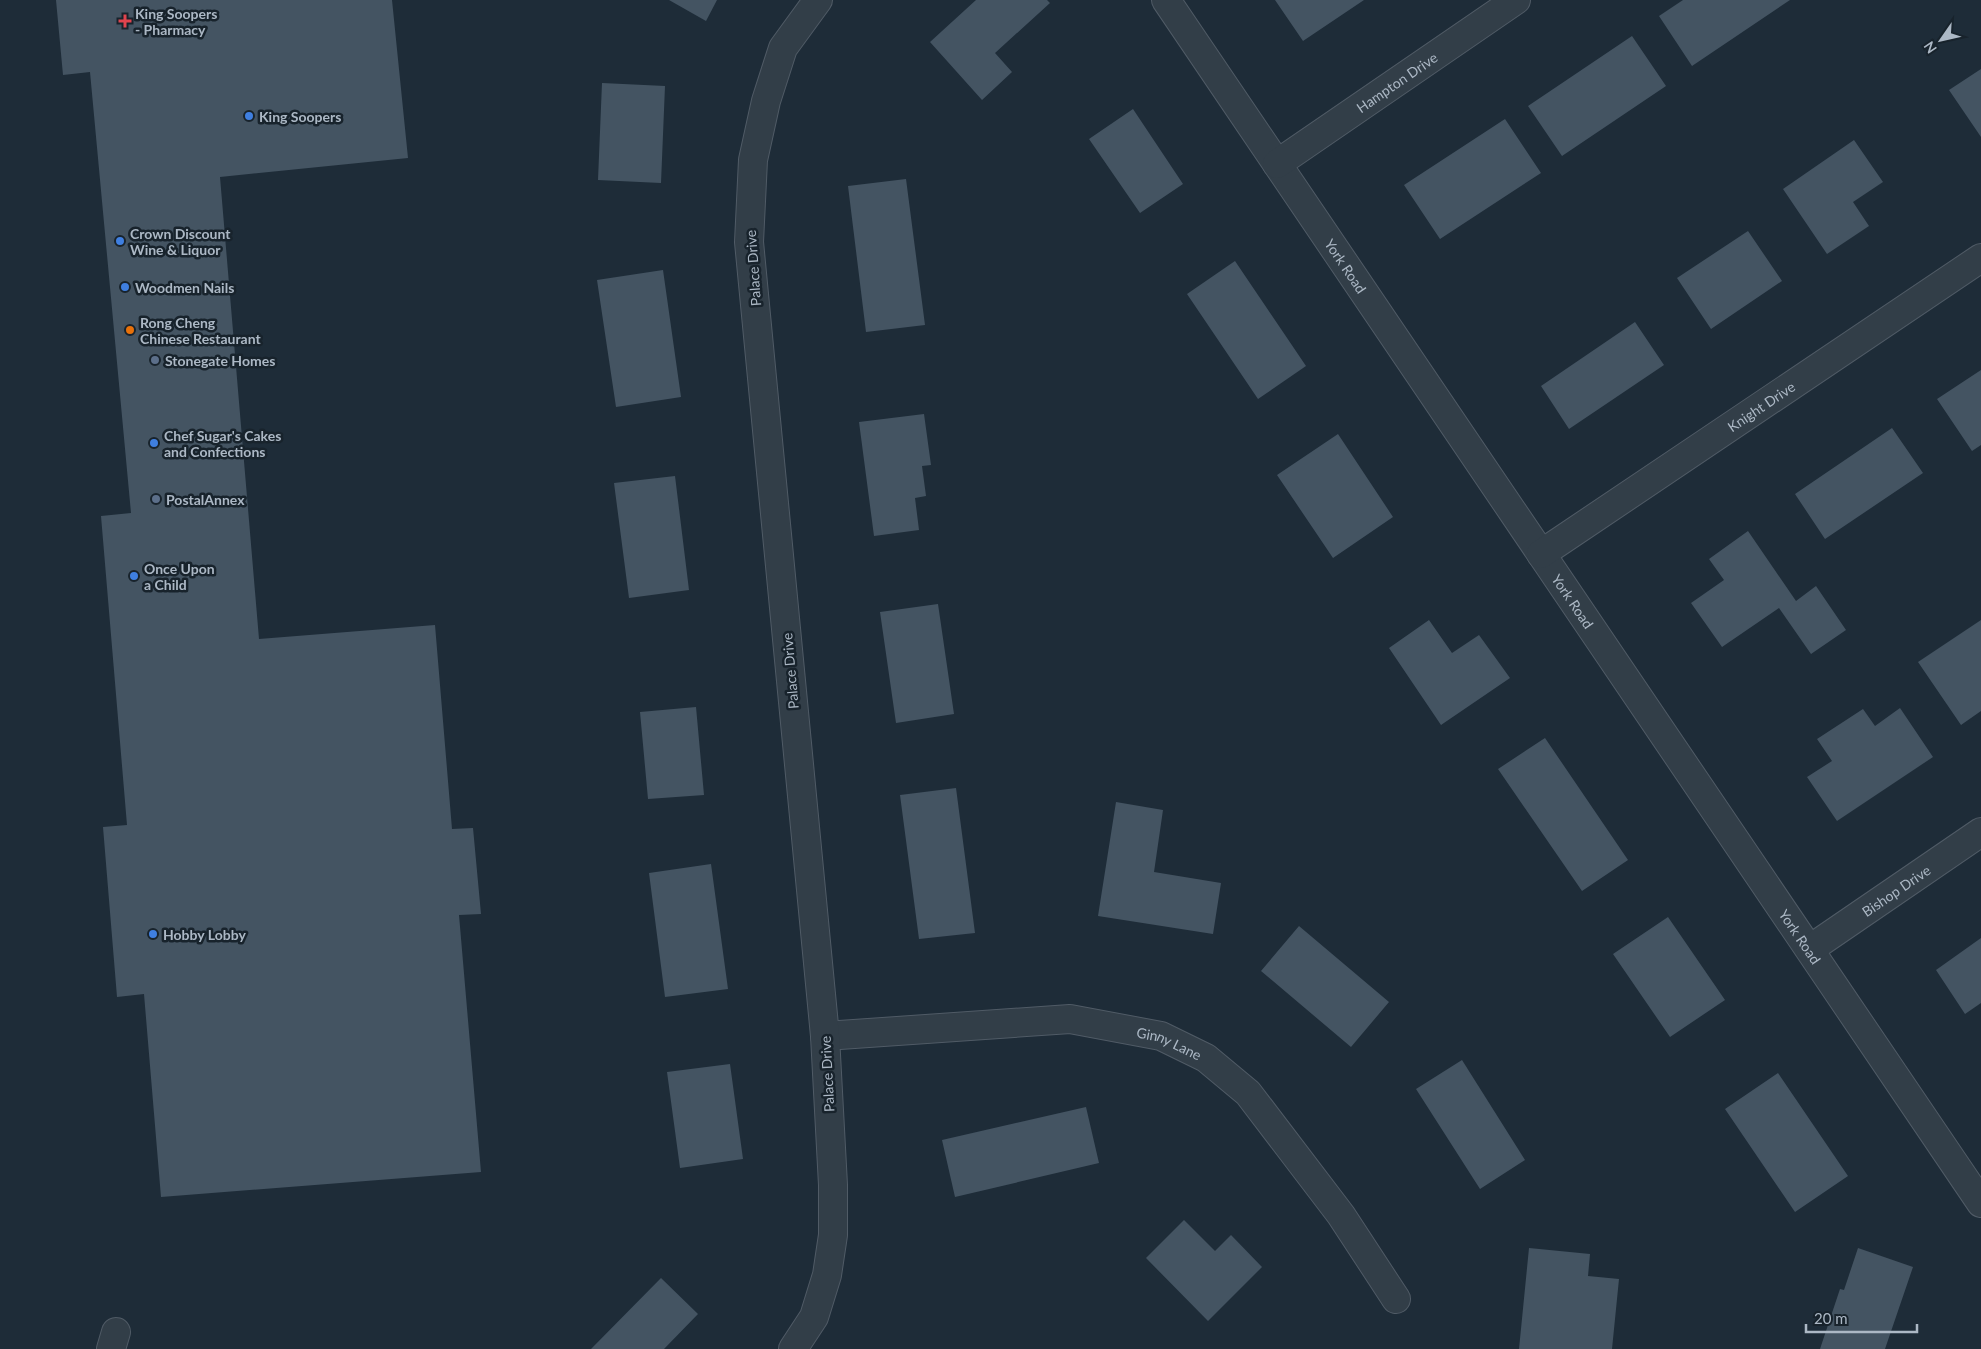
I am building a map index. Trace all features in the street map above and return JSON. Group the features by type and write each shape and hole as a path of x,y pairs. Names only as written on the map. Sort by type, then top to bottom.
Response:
{"street":[{"name":"Palace Drive","path":"793,1349 814,1317 827,1275 833,1235 833,1185 825,1036 749,242 753,160 766,100 783,48 818,0"},
{"name":"York Road","path":"1166,0 1981,1203"},
{"name":"Hampton Drive","path":"1277,164 1516,0"},
{"name":"Knight Drive","path":"1541,554 1981,258"},
{"name":"Bishop Drive","path":"1810,949 1981,832"},
{"name":"Ginny Lane","path":"825,1036 1070,1018 1161,1036 1206,1058 1248,1093 1341,1215 1396,1299"}],"building":[{"path":"56,0 392,0 408,158 220,177 259,639 435,625 452,829 473,828 481,914 459,915 481,1172 161,1197 144,994 117,997 103,827 127,825 101,516 131,513 90,72 63,75"},
{"path":"669,0 717,0 706,21"},
{"path":"976,0 1047,0 1050,3 995,53 1012,72 982,100 930,42"},
{"path":"1275,0 1364,0 1303,41"},
{"path":"1683,0 1790,0 1692,66 1659,16"},
{"path":"1632,36 1666,86 1562,156 1528,106"},
{"path":"1981,69 1981,137 1949,90"},
{"path":"602,83 665,86 661,183 598,180"},
{"path":"1133,109 1183,184 1140,213 1089,139"},
{"path":"1505,119 1541,173 1440,239 1404,185"},
{"path":"1854,140 1883,182 1853,202 1869,226 1827,254 1783,189"},
{"path":"906,179 925,325 866,332 848,186"},
{"path":"1748,231 1782,281 1711,329 1677,278"},
{"path":"1235,261 1306,366 1258,399 1187,294"},
{"path":"663,270 681,397 616,407 597,280"},
{"path":"1635,322 1664,365 1569,429 1541,386"},
{"path":"1981,370 1981,445 1972,451 1937,399"},
{"path":"924,414 931,465 922,466 926,496 915,498 919,530 874,536 859,422"},
{"path":"1892,428 1923,473 1825,539 1795,494"},
{"path":"1338,434 1393,517 1333,558 1277,475"},
{"path":"675,476 689,590 629,598 614,483"},
{"path":"1748,531 1796,601 1816,586 1846,630 1811,654 1779,608 1722,647 1691,603 1724,580 1709,559"},
{"path":"938,604 954,714 896,723 880,612"},
{"path":"1429,620 1452,653 1479,635 1510,678 1441,725 1389,648"},
{"path":"1981,620 1981,711 1961,725 1918,662"},
{"path":"696,707 704,795 648,799 640,712"},
{"path":"1900,708 1933,757 1837,821 1807,777 1832,761 1817,739 1863,709 1875,726"},
{"path":"1545,738 1628,860 1582,891 1498,769"},
{"path":"956,788 975,933 919,939 900,795"},
{"path":"1116,802 1163,810 1154,872 1221,883 1213,934 1098,916"},
{"path":"711,864 728,989 665,997 649,873"},
{"path":"1668,917 1725,1000 1670,1037 1613,954"},
{"path":"1299,926 1389,1002 1351,1047 1261,971"},
{"path":"1981,938 1981,1003 1965,1014 1936,970"},
{"path":"1462,1060 1525,1160 1480,1189 1416,1089"},
{"path":"730,1064 743,1159 680,1168 667,1072"},
{"path":"1778,1073 1848,1176 1795,1212 1725,1109"},
{"path":"1086,1107 1099,1163 955,1197 942,1140"},
{"path":"1184,1220 1215,1251 1231,1235 1262,1267 1208,1321 1146,1258"},
{"path":"1529,1248 1590,1254 1588,1276 1619,1279 1612,1349 1519,1349"},
{"path":"1858,1248 1913,1267 1885,1349 1820,1349 1840,1289 1844,1290"},
{"path":"661,1278 698,1314 664,1349 591,1349"}],"place":[{"name":"King Soopers - Pharmacy","path":"125,21"},
{"name":"King Soopers","path":"249,116"},
{"name":"Crown Discount Wine & Liquor","path":"120,241"},
{"name":"Woodmen Nails","path":"125,287"},
{"name":"Rong Cheng Chinese Restaurant","path":"130,330"},
{"name":"Stonegate Homes","path":"155,360"},
{"name":"Chef Sugar's Cakes and Confections","path":"154,443"},
{"name":"PostalAnnex","path":"156,499"},
{"name":"Once Upon a Child","path":"134,576"},
{"name":"Hobby Lobby","path":"153,934"}]}
